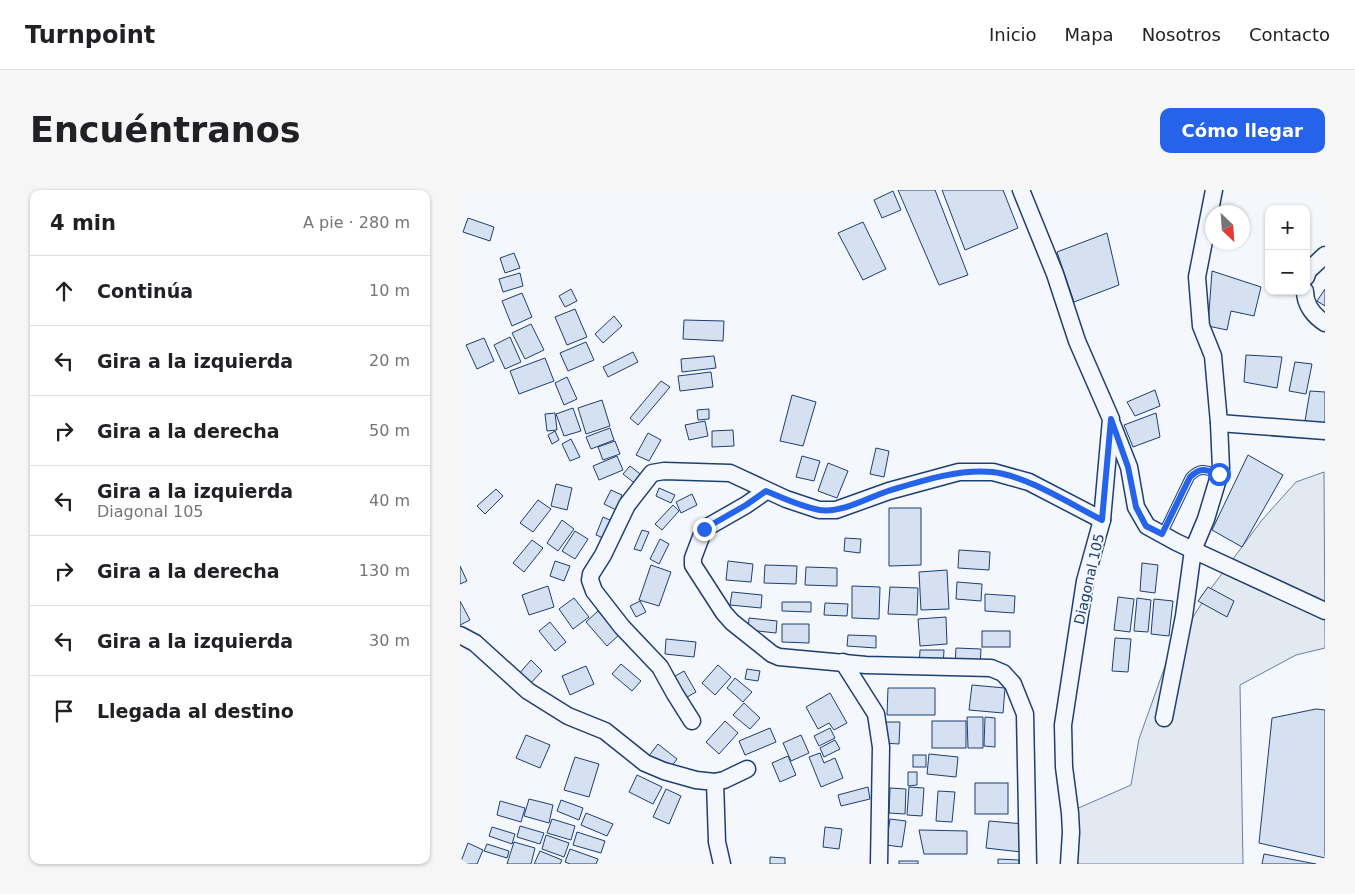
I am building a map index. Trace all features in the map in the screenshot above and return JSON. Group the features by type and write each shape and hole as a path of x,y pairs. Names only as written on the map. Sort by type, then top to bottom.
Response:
{"street":[{"name":"Diagonal 105","path":"1021,190 1056,274 1077,341 1111,419 1102,520 1085,581 1063,725 1064,767 1071,832 1069,864"},
{"path":"1164,718 1184,616 1194,550 1206,519 1221,469 1220,423 1213,356 1201,326 1197,277 1214,190"},
{"path":"1310,269 1325,255"},
{"path":"1304,295 1305,300 1315,317 1325,323"},
{"path":"1111,419 1128,467 1136,507 1146,526 1325,611"},
{"path":"1220,423 1325,431"},
{"path":"692,721 660,667 622,627 594,591 590,580 627,505 650,475 655,472 730,472 786,499 819,510 836,510 889,491 959,472 993,472 1029,482 1102,520"},
{"path":"766,491 704,529 694,550 693,565 724,613 732,622 772,654 780,657 844,662 866,666 991,668 1003,673 1013,684 1025,714 1028,864"},
{"path":"460,635 474,643 528,691 568,716 605,731 645,763 664,772 696,780 715,782 724,780 747,768"},
{"path":"844,662 876,714 881,746 879,864"},
{"path":"715,782 717,842 722,864"}],"lane":[{"path":"1162,534 1190,477 1202,469 1219,474"}],"shaded area":[{"path":"1324,472 1325,648 1296,655 1240,685 1243,864 1070,864 1074,810 1131,785 1139,739 1169,655 1212,587 1262,520 1296,482"}],"building":[{"path":"898,190 935,190 968,275 939,285"},
{"path":"942,190 1003,190 1018,228 965,250"},
{"path":"893,191 901,210 882,218 874,200"},
{"path":"468,218 494,227 490,241 463,232"},
{"path":"863,222 886,269 863,280 838,233"},
{"path":"1107,233 1119,285 1074,302 1057,252"},
{"path":"514,253 520,268 505,273 500,258"},
{"path":"1212,271 1261,287 1254,316 1231,311 1227,330 1208,326"},
{"path":"520,273 523,286 503,292 499,279"},
{"path":"571,289 577,301 565,307 559,296"},
{"path":"1325,289 1325,306 1317,301"},
{"path":"522,293 532,317 512,326 502,301"},
{"path":"575,309 587,337 567,345 555,317"},
{"path":"614,316 622,326 603,343 595,334"},
{"path":"684,320 724,321 723,341 683,339"},
{"path":"531,324 544,350 525,359 512,333"},
{"path":"510,337 521,362 505,369 494,345"},
{"path":"484,338 494,361 477,369 466,345"},
{"path":"586,342 594,360 568,371 560,353"},
{"path":"633,352 638,362 608,377 603,367"},
{"path":"1246,355 1282,357 1277,388 1244,382"},
{"path":"714,356 716,368 682,372 681,359"},
{"path":"545,358 554,381 519,394 510,371"},
{"path":"1295,362 1312,364 1306,394 1289,391"},
{"path":"711,372 713,387 680,391 678,376"},
{"path":"567,377 577,399 564,405 555,383"},
{"path":"661,381 670,387 638,425 630,418"},
{"path":"1155,390 1160,406 1135,416 1127,402"},
{"path":"1310,391 1325,392 1325,424 1305,421"},
{"path":"792,395 816,402 803,446 780,441"},
{"path":"602,400 610,426 586,434 578,408"},
{"path":"573,408 581,431 564,436 556,414"},
{"path":"709,409 709,419 698,420 697,410"},
{"path":"555,413 557,430 547,431 545,414"},
{"path":"1156,413 1160,437 1133,447 1124,425"},
{"path":"705,421 708,436 689,440 685,425"},
{"path":"610,428 614,440 591,449 586,437"},
{"path":"733,430 734,446 712,447 712,431"},
{"path":"555,431 559,440 552,444 548,435"},
{"path":"648,433 661,440 649,461 636,455"},
{"path":"571,439 580,457 570,461 562,444"},
{"path":"615,441 620,454 603,460 598,447"},
{"path":"876,448 889,451 884,477 870,474"},
{"path":"1248,455 1283,475 1242,547 1212,530"},
{"path":"617,456 623,470 599,480 593,466"},
{"path":"802,456 820,461 814,481 796,477"},
{"path":"828,463 848,471 837,498 818,491"},
{"path":"630,466 644,477 637,485 623,474"},
{"path":"556,484 572,488 567,510 551,506"},
{"path":"659,488 675,495 671,503 656,496"},
{"path":"496,489 503,496 485,514 477,506"},
{"path":"611,490 622,495 616,510 604,504"},
{"path":"692,494 697,505 681,513 676,502"},
{"path":"538,500 551,509 533,532 520,523"},
{"path":"673,505 679,511 662,530 655,524"},
{"path":"889,508 921,508 921,565 889,566"},
{"path":"603,517 614,522 606,539 596,535"},
{"path":"562,520 574,529 558,551 547,543"},
{"path":"642,530 649,532 641,551 634,549"},
{"path":"575,531 588,539 575,559 562,551"},
{"path":"845,538 861,539 860,553 844,551"},
{"path":"660,539 669,544 659,564 650,559"},
{"path":"532,540 543,548 524,572 513,563"},
{"path":"959,550 990,552 989,570 958,568"},
{"path":"555,561 570,566 564,581 550,576"},
{"path":"728,561 753,564 751,582 726,580"},
{"path":"1142,563 1158,565 1155,593 1140,591"},
{"path":"651,565 671,572 659,606 639,600"},
{"path":"765,565 797,566 796,584 764,583"},
{"path":"460,566 467,581 460,584"},
{"path":"806,567 837,568 837,586 805,585"},
{"path":"947,570 949,609 921,610 919,572"},
{"path":"957,582 982,584 981,601 956,599"},
{"path":"548,586 554,607 529,615 522,595"},
{"path":"852,586 880,587 879,619 852,618"},
{"path":"890,587 918,588 917,615 888,614"},
{"path":"1208,587 1234,601 1227,617 1198,601"},
{"path":"732,592 762,595 761,608 730,605"},
{"path":"985,594 1015,596 1014,613 985,611"},
{"path":"1118,597 1134,599 1130,632 1114,630"},
{"path":"574,598 589,617 573,629 559,609"},
{"path":"1137,598 1151,600 1148,632 1134,631"},
{"path":"1154,599 1173,601 1169,636 1151,634"},
{"path":"460,601 470,620 460,625"},
{"path":"640,601 646,612 636,617 630,606"},
{"path":"782,602 811,602 811,612 782,611"},
{"path":"825,603 848,604 847,616 824,615"},
{"path":"598,611 619,635 607,646 586,622"},
{"path":"946,617 947,644 920,646 918,619"},
{"path":"749,618 777,621 776,633 748,630"},
{"path":"550,622 566,642 555,651 539,631"},
{"path":"782,624 809,624 809,643 782,642"},
{"path":"982,631 1010,631 1010,647 982,647"},
{"path":"848,635 876,636 876,648 847,646"},
{"path":"1115,638 1131,639 1128,672 1112,671"},
{"path":"666,639 696,642 694,657 665,654"},
{"path":"956,648 981,649 980,666 955,665"},
{"path":"920,650 944,650 943,667 919,666"},
{"path":"531,660 542,671 529,685 518,675"},
{"path":"621,664 641,681 632,691 612,674"},
{"path":"718,665 731,677 715,695 702,683"},
{"path":"586,666 594,684 570,695 562,676"},
{"path":"747,669 760,671 758,681 745,679"},
{"path":"684,671 696,692 682,700 670,679"},
{"path":"735,678 752,692 743,702 727,688"},
{"path":"972,685 1005,688 1003,713 969,710"},
{"path":"888,688 935,688 935,715 887,715"},
{"path":"830,693 847,723 834,730 829,723 818,729 806,707"},
{"path":"744,703 760,718 750,729 733,715"},
{"path":"1316,709 1325,710 1325,858 1259,843 1272,718"},
{"path":"967,717 983,717 983,748 968,748"},
{"path":"985,717 995,718 995,747 984,746"},
{"path":"725,721 738,733 719,754 706,742"},
{"path":"932,721 966,721 966,748 932,748"},
{"path":"883,722 900,722 899,744 883,743"},
{"path":"770,728 776,742 745,755 739,741"},
{"path":"830,728 835,738 819,746 814,736"},
{"path":"526,735 550,745 540,768 516,758"},
{"path":"801,735 809,753 791,761 783,743"},
{"path":"835,740 840,749 824,757 820,748"},
{"path":"658,744 677,759 668,771 648,757"},
{"path":"820,753 824,763 835,758 843,778 821,787 809,757"},
{"path":"929,754 958,757 956,777 927,774"},
{"path":"913,755 926,755 926,767 913,767"},
{"path":"788,756 796,775 780,782 772,763"},
{"path":"575,757 599,764 589,797 564,790"},
{"path":"908,772 917,772 917,785 908,786"},
{"path":"637,775 662,787 653,804 629,792"},
{"path":"975,783 1008,783 1008,814 975,814"},
{"path":"868,787 870,799 841,806 838,795"},
{"path":"909,787 924,788 922,816 907,815"},
{"path":"890,788 906,789 905,814 889,813"},
{"path":"666,789 681,796 669,824 653,817"},
{"path":"938,791 955,792 952,822 936,821"},
{"path":"529,799 553,805 549,823 524,816"},
{"path":"561,800 583,808 579,820 557,811"},
{"path":"500,801 525,808 521,822 497,815"},
{"path":"586,813 613,824 607,836 581,825"},
{"path":"552,819 575,826 571,840 547,833"},
{"path":"890,819 906,821 902,847 886,845"},
{"path":"989,821 1024,824 1021,852 986,848"},
{"path":"520,826 544,833 540,844 517,837"},
{"path":"492,827 515,834 512,844 489,836"},
{"path":"825,827 842,829 839,849 823,847"},
{"path":"919,830 967,831 967,854 924,854"},
{"path":"577,832 605,841 601,853 573,845"},
{"path":"546,835 569,843 564,857 542,849"},
{"path":"514,842 535,848 531,864 507,864"},
{"path":"468,843 483,850 477,864 460,864"},
{"path":"487,844 509,851 507,858 484,851"},
{"path":"570,849 598,859 596,864 570,864 565,862"},
{"path":"540,851 562,860 560,864 534,864"},
{"path":"1264,854 1316,864 1262,864"},
{"path":"770,857 785,858 785,864 770,864"},
{"path":"998,859 1019,860 1019,864 998,864"},
{"path":"899,861 918,861 918,864 899,864"}],"route":[{"path":"704,529 766,491 819,510 836,510 889,491 959,472 993,472 1029,482 1102,520 1111,419 1128,467 1136,507 1146,526 1162,534 1190,477 1202,469 1219,474"}]}
